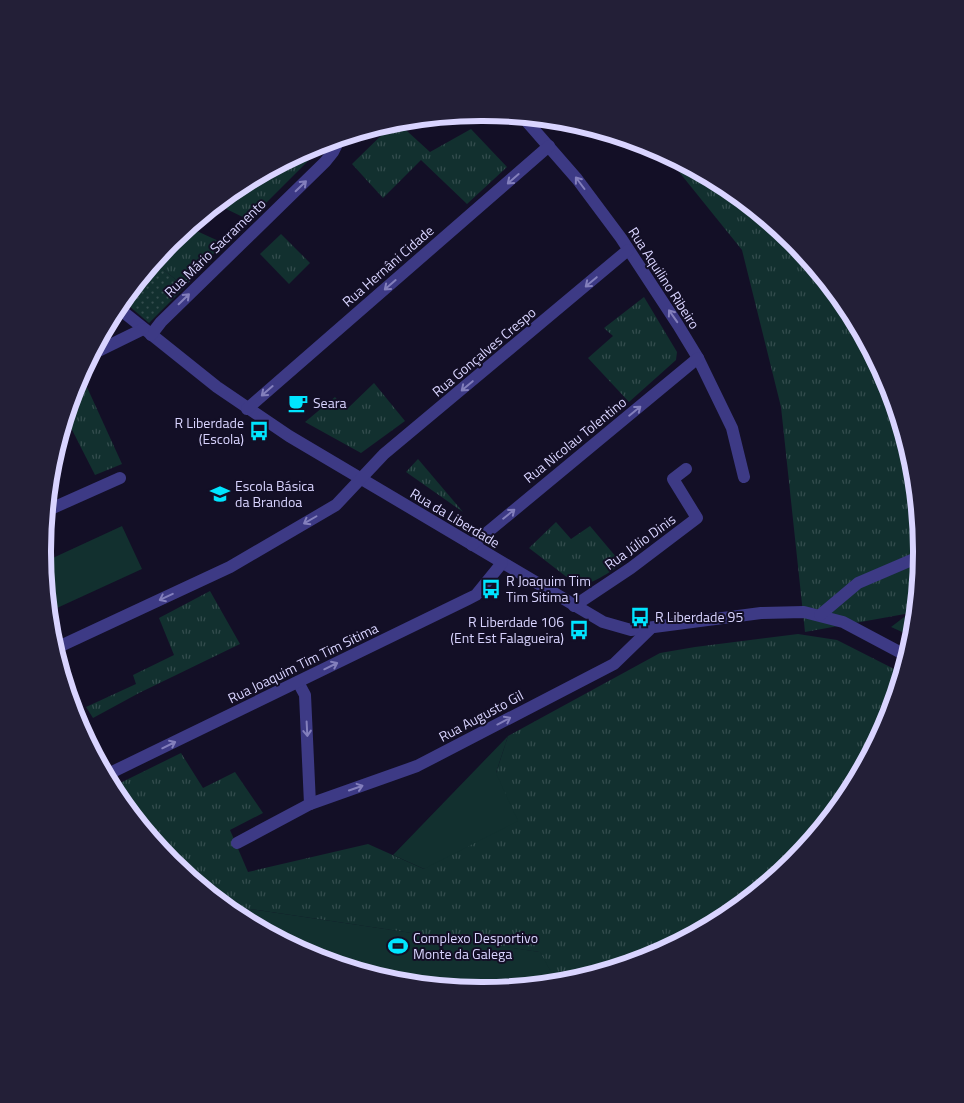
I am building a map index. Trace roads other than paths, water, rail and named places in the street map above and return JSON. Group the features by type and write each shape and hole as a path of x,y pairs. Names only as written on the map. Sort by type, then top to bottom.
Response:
{"street":[{"name":"Rua Aquilino Ribeiro","path":"529,123 577,179 628,250 698,358 732,428 744,477"},
{"name":"Rua Hernâni Cidade","path":"247,409 549,146"},
{"name":"Rua Mário Sacramento","path":"147,332 161,322 325,162 335,147"},
{"name":"Rua Gonçalves Crespo","path":"62,645 230,567 336,505 384,454 628,250"},
{"name":"Rua da Liberdade","path":"124,313 247,409 574,606 619,628 650,629 761,613 789,611 820,615 843,622 900,652"},
{"path":"102,350 147,332"},
{"name":"Rua Nicolau Tolentino","path":"472,545 698,358"},
{"name":"Rua Júlio Dinis","path":"574,606 631,568 697,518 673,479 686,470"},
{"path":"54,508 120,478"},
{"path":"820,615 858,582 913,559"},
{"name":"Rua Joaquim Tim Tim Sitima","path":"112,772 476,595 502,563"},
{"name":"Rua Augusto Gil","path":"237,843 310,804 417,766 614,664 650,629"},
{"path":"298,682 306,695 310,804"}],"place":[{"name":"Seara","path":"298,403"},
{"name":"R Liberdade (Escola)","path":"259,431"},
{"name":"Escola Básica da Brandoa","path":"220,494"},
{"name":"R Joaquim Tim Tim Sitima 1","path":"491,589"},
{"name":"R Liberdade 95","path":"640,617"},
{"name":"R Liberdade 106 (Ent Est Falagueira)","path":"579,630"},
{"name":"Complexo Desportivo Monte da Galega","path":"398,946"}]}
